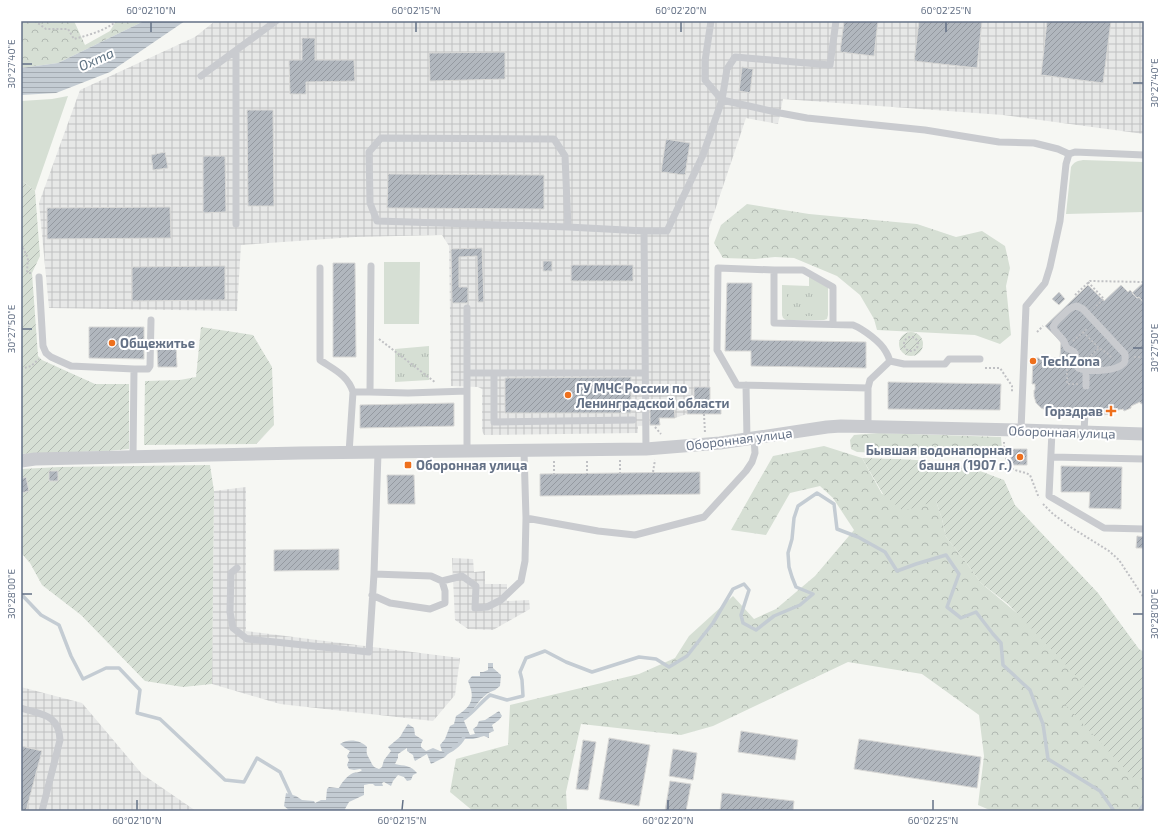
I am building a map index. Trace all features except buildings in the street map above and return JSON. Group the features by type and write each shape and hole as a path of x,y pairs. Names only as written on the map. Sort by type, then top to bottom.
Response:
{"street":[{"name":"Оборонная улица","path":"21,461 35,459 349,453 524,451 651,452 827,427 868,426 1144,434"}],"lane":[{"path":"201,76 276,21"},
{"path":"711,21 705,61 705,80 722,100 807,118 925,130 999,142 1034,143 1058,149 1069,154 1075,152 1144,155"},
{"path":"568,227 565,156 554,139 381,138 369,152 370,203 376,221 667,231 703,156 722,100 727,69 735,57 830,65 836,21"},
{"path":"236,51 236,224"},
{"path":"1021,430 1026,306 1045,283 1050,267 1060,221 1066,164 1069,154"},
{"path":"644,231 644,373 651,452"},
{"path":"370,392 371,266"},
{"path":"320,268 320,360 345,377 351,384 353,392 349,453"},
{"path":"833,324 833,286 803,270 718,268 717,350 737,384 868,388"},
{"path":"774,270 774,323 853,325 871,336 886,350 890,361"},
{"path":"40,277 43,346 46,353 71,366 148,369 150,366 151,320"},
{"path":"1078,306 1088,314 1125,354 1125,361 1123,364 1104,370 1086,370 1078,368 1076,365 1076,355 1067,347 1064,340 1054,331 1053,326 1055,322 1072,307 1078,306"},
{"path":"467,308 467,452"},
{"path":"890,361 904,364 945,364 949,359 980,359"},
{"path":"868,426 868,388 870,380 890,361"},
{"path":"133,457 134,369"},
{"path":"1086,370 1086,386"},
{"path":"467,373 644,373"},
{"path":"494,373 494,422 633,420"},
{"path":"526,518 598,531 634,535 704,517 746,471 752,462 755,453 750,438 746,385"},
{"path":"353,392 408,393 467,391"},
{"path":"1084,432 1085,413"},
{"path":"1052,431 1049,496 1104,528 1144,529"},
{"path":"374,574 431,576 442,581 462,576 476,586 475,608 487,607 501,600 521,581 525,561 526,518 524,451"},
{"path":"237,568 231,573 230,612 234,628 247,639 369,652 374,574 378,453"},
{"path":"1051,457 1144,459"},
{"path":"372,595 390,603 430,609 445,603 446,591 442,581"},
{"path":"21,708 47,716 55,722 60,731 60,740 42,811"}],"path":[{"path":"35,21 46,28 68,29 74,39 93,34 117,21"},
{"path":"21,244 28,258 28,272 36,274 40,277"},
{"path":"1075,295 1090,281 1144,282"},
{"path":"1067,347 1090,326 1083,319 1104,299 1088,282"},
{"path":"1037,332 1043,326"},
{"path":"370,332 448,392"},
{"path":"1083,332 1098,348 1107,353 1119,366"},
{"path":"907,338 914,338 917,340 918,347 915,350 908,351 905,348 904,341 907,338"},
{"path":"1078,368 1098,348"},
{"path":"21,369 31,366 46,353"},
{"path":"985,368 1000,368 1012,386 1012,394"},
{"path":"704,414 705,433"},
{"path":"653,425 661,434"},
{"path":"651,452 653,472"},
{"path":"1109,551 1119,560 1144,598"}],"shaded area":[{"path":"215,21 1144,21 1144,134 1003,115 783,99 778,124 746,118 709,228 710,387 694,401 687,401 687,414 675,418 660,418 660,425 638,426 638,433 484,435 482,431 482,389 478,387 451,386 449,246 442,235 355,237 241,245 237,311 49,308 39,203 80,90 195,37"},
{"path":"246,487 246,631 460,658 455,695 433,721 280,704 212,684 214,491"},
{"path":"452,558 473,559 474,572 485,571 485,584 507,584 507,601 529,600 530,609 493,630 468,629 455,620"},
{"path":"21,687 82,703 142,774 196,811 21,811"}],"green space":[{"path":"21,21 74,21 85,45 110,31 116,21 144,21 58,63 21,68"},
{"path":"68,96 35,191 21,180 21,101 52,99"},
{"path":"1083,160 1144,162 1144,212 1066,214 1071,167 1076,162"},
{"path":"21,180 35,191 40,256 32,273 38,356 42,360 95,384 129,384 129,449 21,454"},
{"path":"747,204 809,214 917,224 956,237 982,231 1005,246 1010,268 1006,286 1011,335 1000,344 975,335 877,330 874,319 860,295 837,276 794,258 723,258 714,243 721,225"},
{"path":"384,262 420,262 419,324 384,324"},
{"path":"809,275 828,287 827,319 786,320 782,315 782,285 809,286"},
{"path":"787,292 815,293 815,316 787,316"},
{"path":"201,327 253,335 272,367 274,425 256,444 144,445 145,381 180,380 196,377"},
{"path":"911,332 920,335 923,344 920,353 911,356 902,353 899,344 902,335"},
{"path":"429,346 429,380 395,382 395,349"},
{"path":"879,433 1001,437 1002,450 997,452 990,449 979,448 967,455 931,455 857,452 851,449 850,440 854,435"},
{"path":"824,446 862,458 882,494 936,501 946,537 981,583 1066,654 1144,762 1144,811 992,811 978,805 984,756 979,715 922,674 848,662 713,726 681,735 581,724 566,792 567,809 569,811 473,811 450,792 456,759 508,745 510,705 639,674 675,658 689,636 733,596 754,619 776,609 815,576 854,530 833,498 820,486 790,493 766,535 731,530 773,456"},
{"path":"862,458 943,462 973,469 1004,480 1015,505 1098,593 1139,649 1144,652 1144,779 1134,779 1063,702 1085,686 1008,604 981,583 946,537 936,501 903,511 883,494"},
{"path":"210,465 214,491 212,684 183,687 145,681 81,615 42,585 30,563 21,553 21,469"}],"water":[{"name":"Охта","path":"144,21 185,21 110,72 56,93 21,95 21,68 58,63"},
{"path":"488,663 493,663 493,668 501,675 500,686 481,699 464,721 470,735 475,734 473,729 477,726 479,721 485,720 499,711 502,716 492,725 494,731 489,733 489,738 484,736 473,739 462,739 445,757 431,764 427,754 415,761 413,755 407,751 407,748 398,754 395,764 407,766 415,770 417,773 413,775 411,780 407,781 404,777 398,775 391,786 384,782 382,783 383,786 375,786 373,784 364,785 364,795 349,802 345,809 346,811 290,811 284,806 286,793 296,796 302,800 314,801 315,803 321,800 326,800 327,789 329,787 339,788 343,781 349,776 362,770 349,769 347,765 349,760 347,756 350,751 340,744 343,742 350,740 358,741 367,747 367,754 374,767 379,769 382,767 384,760 391,751 388,747 400,737 408,724 414,728 415,735 423,740 421,747 426,751 433,748 442,751 440,745 445,739 450,726 454,724 456,716 471,702 472,693 468,681 472,676 480,676 480,672 488,670"}],"waterway":[{"path":"465,718 490,695 507,700 523,696 520,672 526,658 545,651 566,662 592,672 639,657 656,659 669,667 687,656 713,623 733,589 744,584 749,590 741,615 743,623 756,630 774,616 800,605 813,594 796,587 789,567 788,553 792,539 794,518 798,506 817,493 834,504 837,529 858,537 885,552 897,571 946,555 959,574 947,607 961,618 976,612 1001,643 1003,665 1030,690 1043,724 1048,759 1100,791 1114,811"},
{"path":"21,594 41,615 59,625 71,656 83,679 106,668 119,668 140,690 137,713 160,719 225,780 244,782 257,758 280,772 292,798"},
{"path":"446,753 457,746 462,741 464,736"},
{"path":"1139,811 1144,804"}],"place":[{"name":"Общежитье","path":"112,343"},
{"name":"TechZona","path":"1033,361"},
{"name":"ГУ МЧС России по Ленинградской области","path":"568,395"},
{"name":"Горздрав","path":"1111,411"},
{"name":"Бывшая водонапорная башня (1907 г.)","path":"1020,457"},
{"name":"Оборонная улица","path":"408,465"}]}
